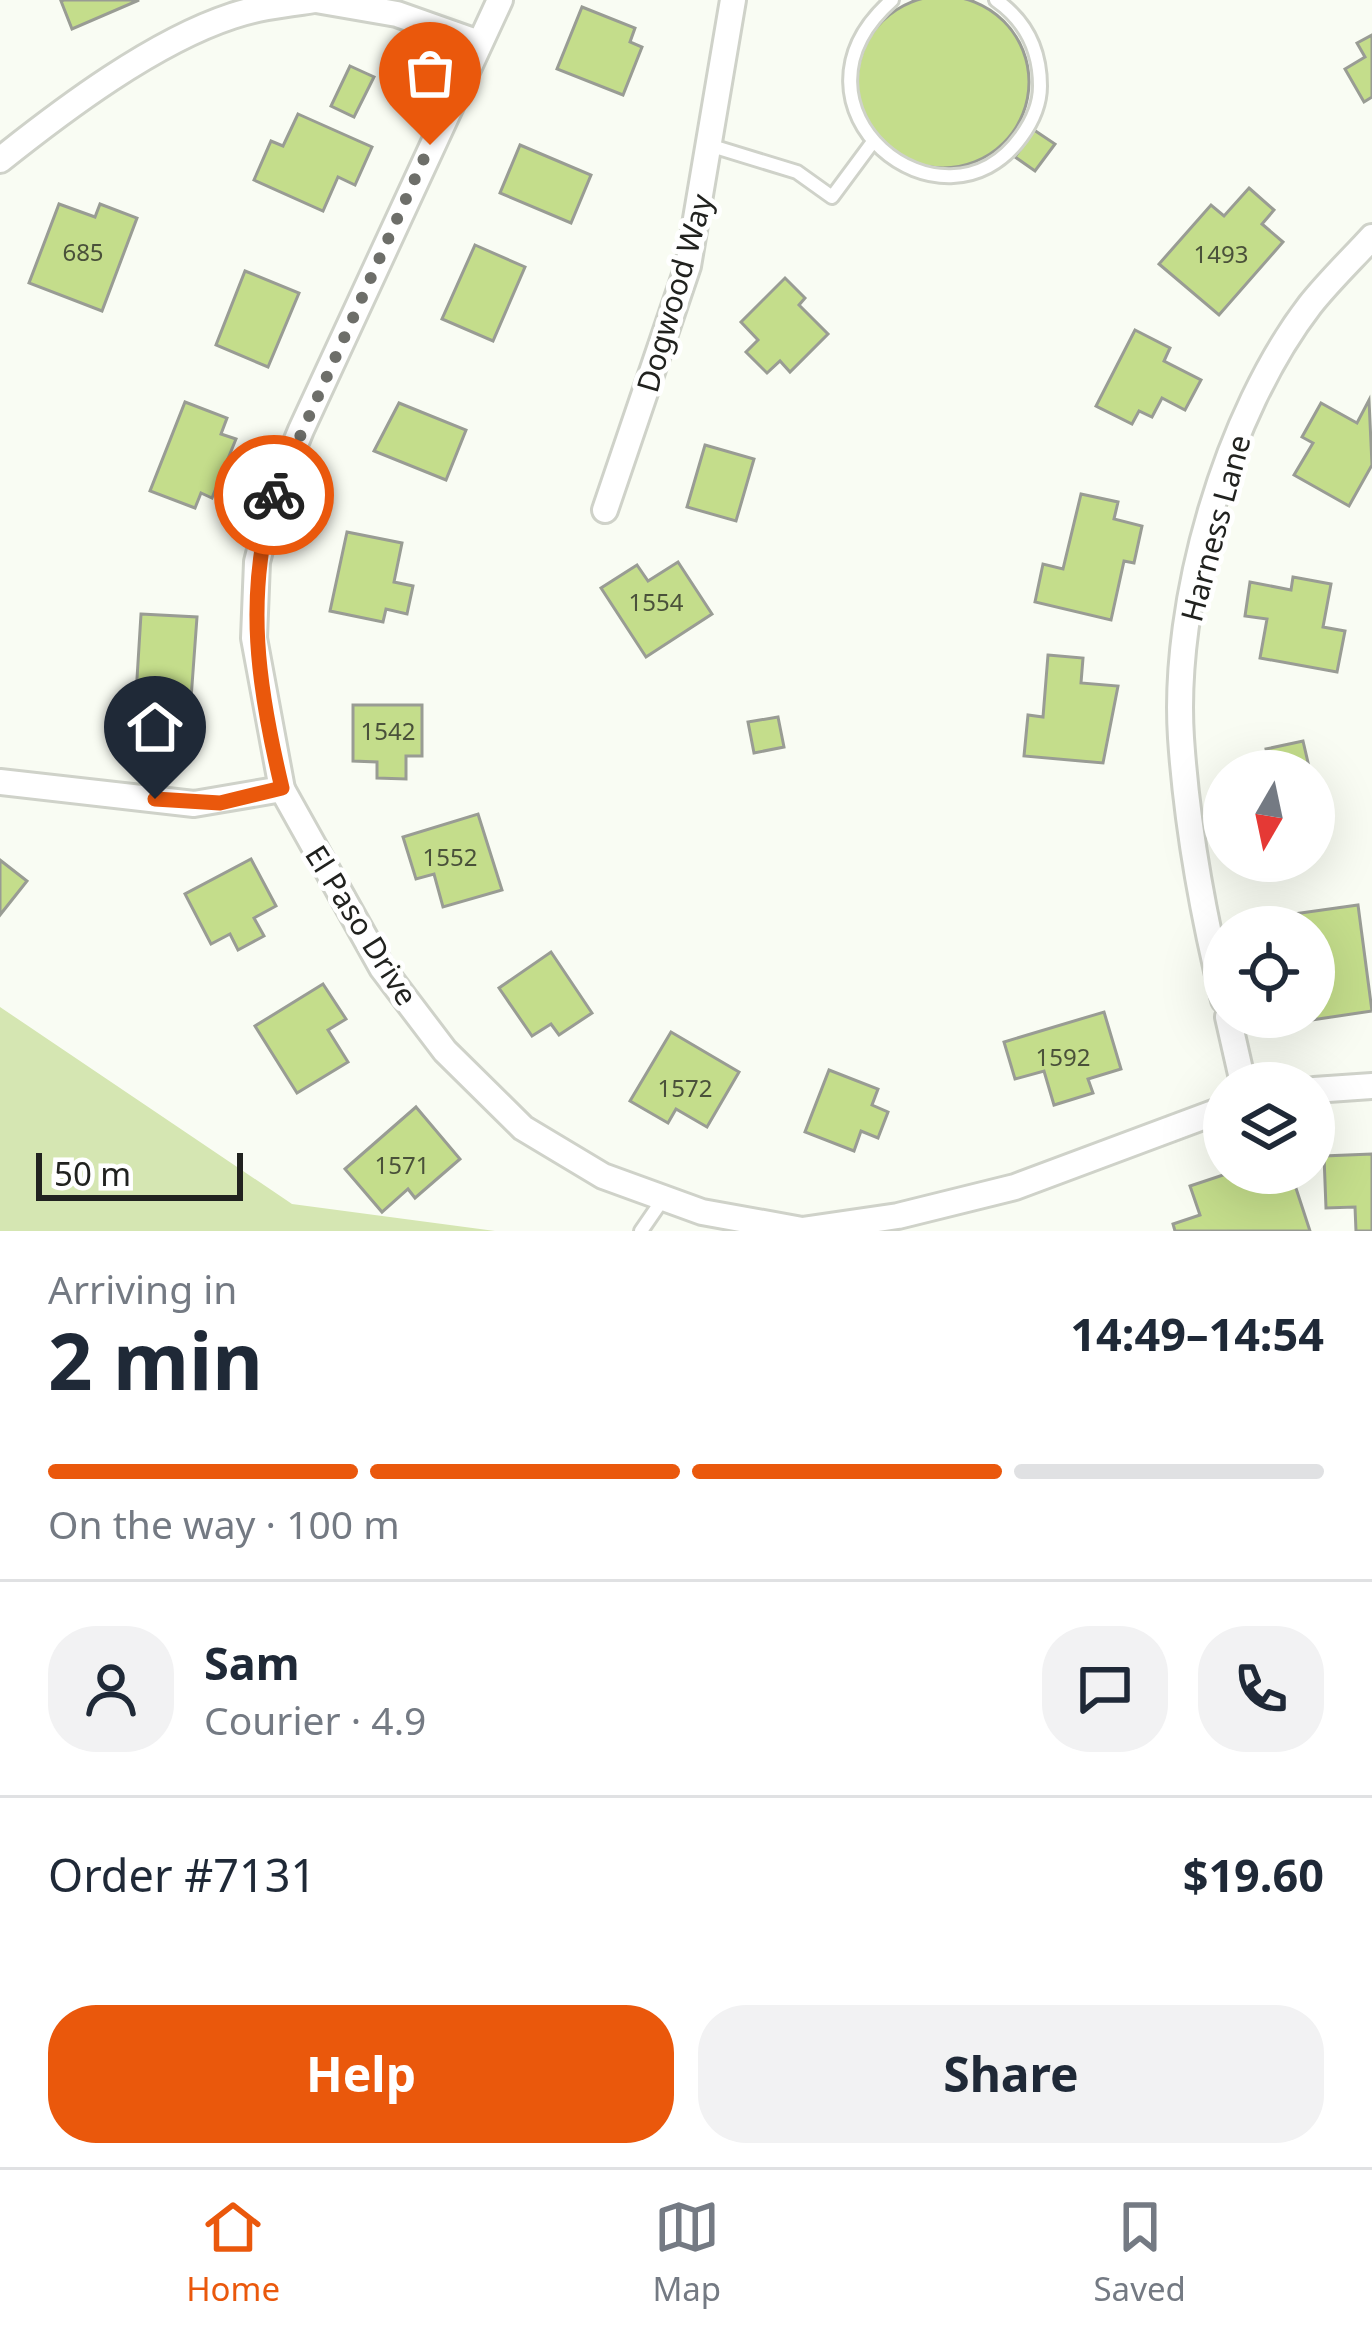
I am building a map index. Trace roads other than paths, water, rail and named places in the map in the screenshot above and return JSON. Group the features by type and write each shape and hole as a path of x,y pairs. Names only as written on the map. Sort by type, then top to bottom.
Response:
{"street":[{"path":"0,160 55,116 230,16 315,0 397,14 479,43"},
{"name":"El Paso Drive","path":"500,0 273,498 257,562 254,638 282,788 382,968 445,1051 523,1128 603,1176 702,1212 802,1230 898,1216 1015,1187 1203,1117"},
{"name":"Dogwood Way","path":"605,510 688,266 712,146 733,0"},
{"name":"Harness Lane","path":"1204,906 1180,733 1188,609 1214,507 1249,405 1309,306 1372,237"},
{"path":"0,782 194,803 282,788"},
{"path":"1335,1089 1372,1086"}],"lane":[{"path":"892,0 869,20 853,49 848,82 855,115 872,143 898,164 930,175 960,175 989,165 1013,148 1035,109 1040,65 1030,36 996,0"},
{"path":"712,146 797,172 832,197 872,143"},
{"path":"641,1231 664,1198"}]}
